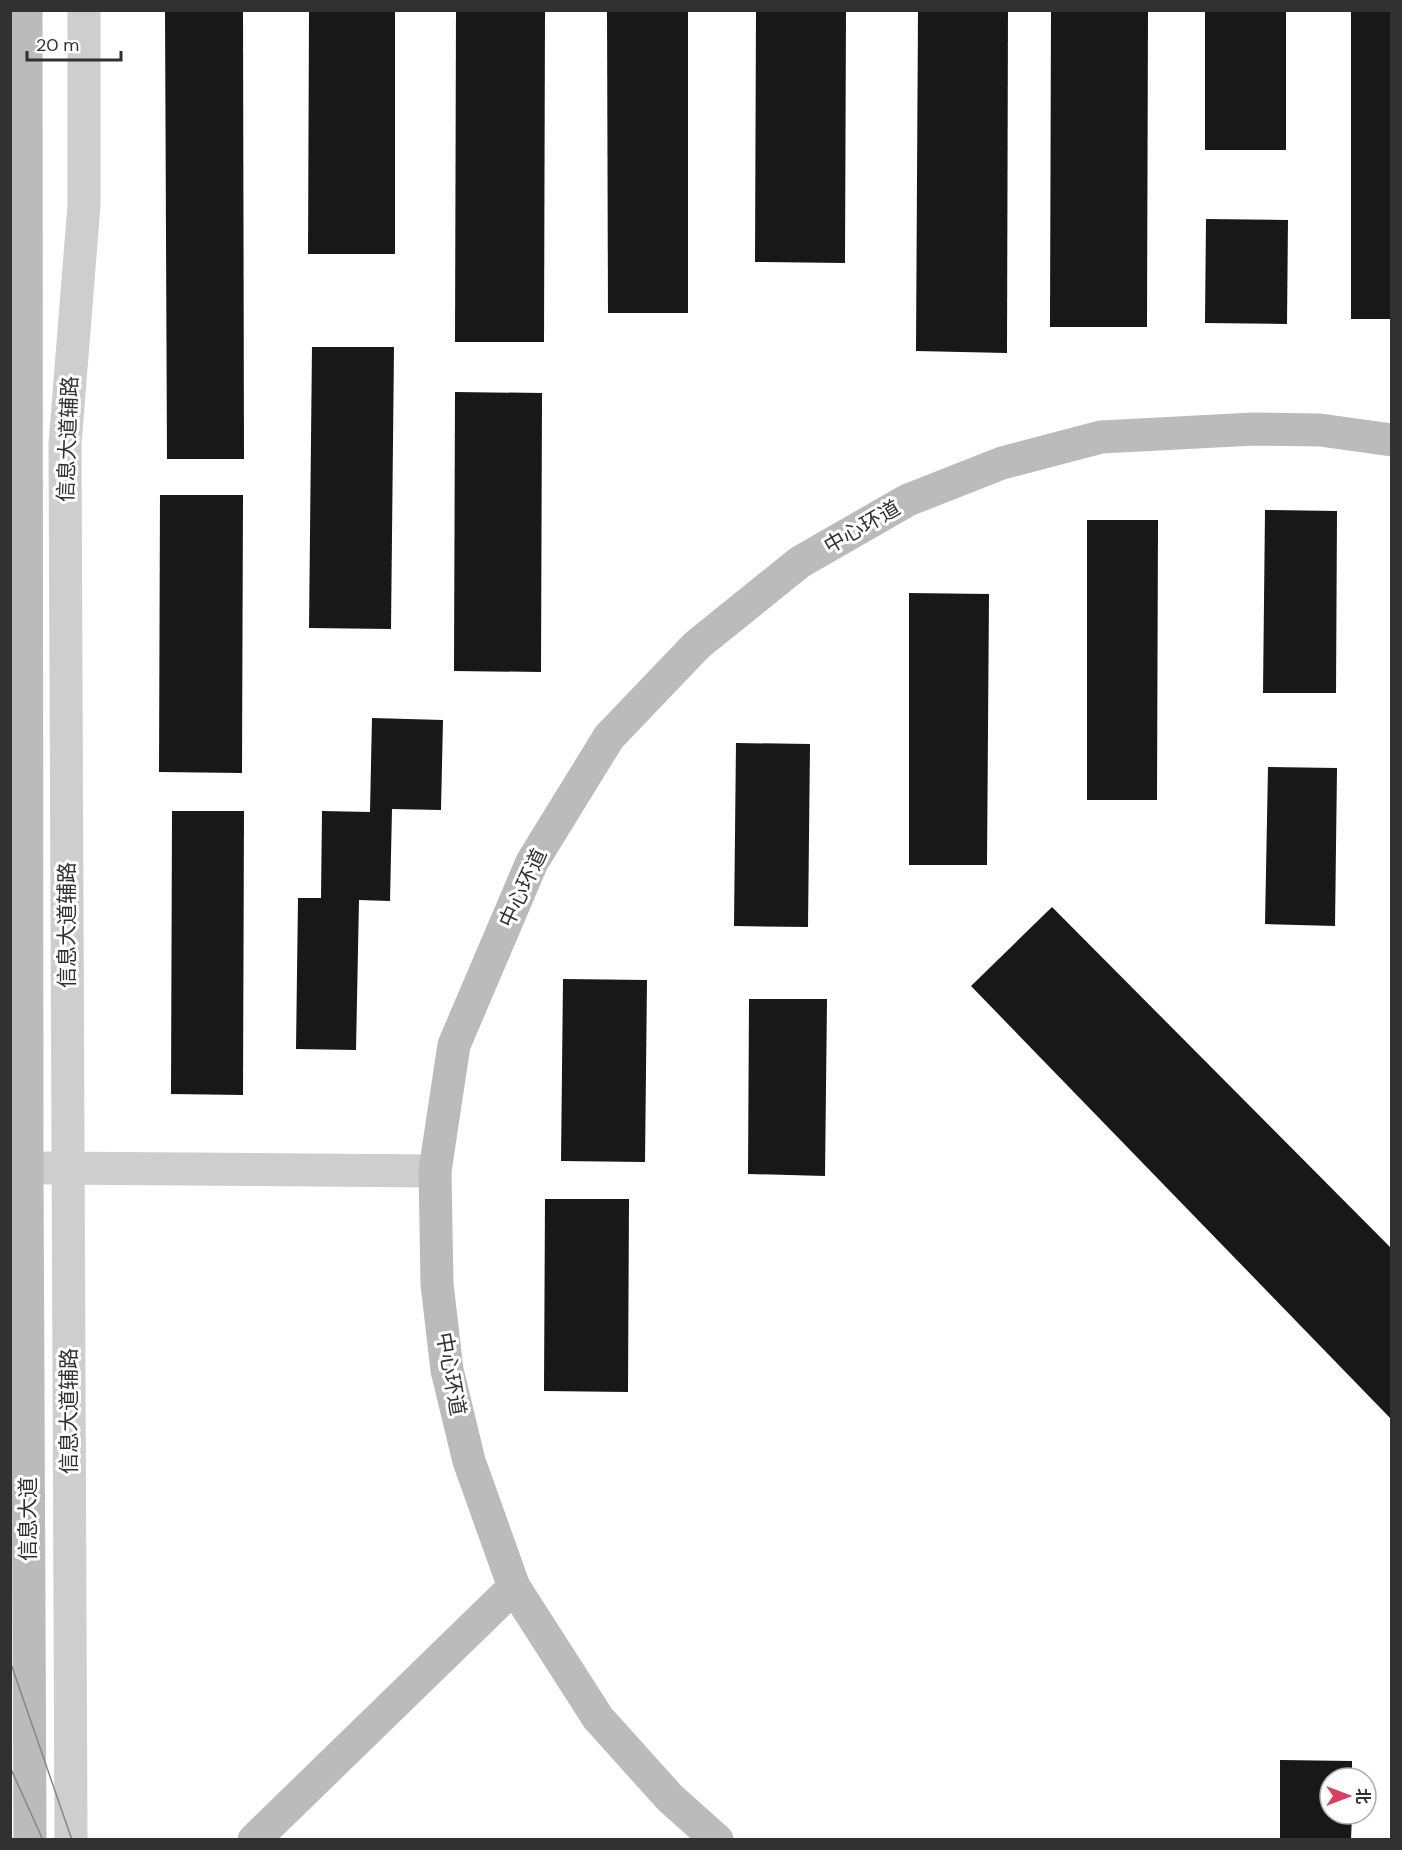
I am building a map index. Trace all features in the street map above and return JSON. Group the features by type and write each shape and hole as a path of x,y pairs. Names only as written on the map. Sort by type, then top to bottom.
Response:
{"street":[{"name":"信息大道","path":"26,10 18,333 19,1168 30,1839"},
{"name":"信息大道辅路","path":"71,1839 65,444 84,205 84,10"},
{"name":"中心环道","path":"717,1839 670,1798 598,1719 514,1587 469,1461 447,1370 437,1284 435,1171 454,1045 532,862 609,738 697,645 800,562 908,500 1002,463 1101,437 1254,429 1320,430 1392,440"},
{"path":"19,1168 435,1171"},
{"path":"254,1839 514,1587"}],"building":[{"path":"165,10 243,10 244,459 167,459"},
{"path":"309,10 395,10 395,254 308,254"},
{"path":"456,10 545,10 544,342 455,342"},
{"path":"607,10 688,10 688,313 608,313"},
{"path":"756,10 846,10 845,263 755,262"},
{"path":"918,10 1008,10 1007,353 916,351"},
{"path":"1051,10 1148,10 1147,327 1050,327"},
{"path":"1205,10 1286,10 1286,150 1205,150"},
{"path":"1351,10 1392,10 1392,319 1351,319"},
{"path":"1206,219 1288,220 1287,324 1205,323"},
{"path":"312,347 394,347 391,629 309,628"},
{"path":"455,392 542,393 541,672 454,671"},
{"path":"160,495 243,495 242,773 159,772"},
{"path":"1265,510 1337,511 1336,693 1263,693"},
{"path":"1087,520 1158,520 1157,800 1087,800"},
{"path":"909,593 989,594 987,865 909,865"},
{"path":"372,718 443,720 441,810 392,809 390,901 359,900 356,1050 296,1049 298,898 321,898 322,811 370,812"},
{"path":"736,743 810,744 808,927 734,926"},
{"path":"1268,767 1337,768 1335,926 1265,924"},
{"path":"172,811 244,811 243,1095 171,1094"},
{"path":"1052,907 1392,1249 1392,1420 971,986"},
{"path":"563,979 647,980 645,1162 561,1161"},
{"path":"749,999 827,999 825,1176 748,1174"},
{"path":"545,1199 629,1199 628,1392 544,1391"},
{"path":"10,1413 13,1416 13,1456 10,1456"},
{"path":"1280,1760 1352,1761 1352,1766 1318,1766 1318,1826 1352,1826 1351,1840 1280,1840"}],"tram line":[{"path":"10,1661 72,1840"},
{"path":"10,1767 43,1840"}]}
